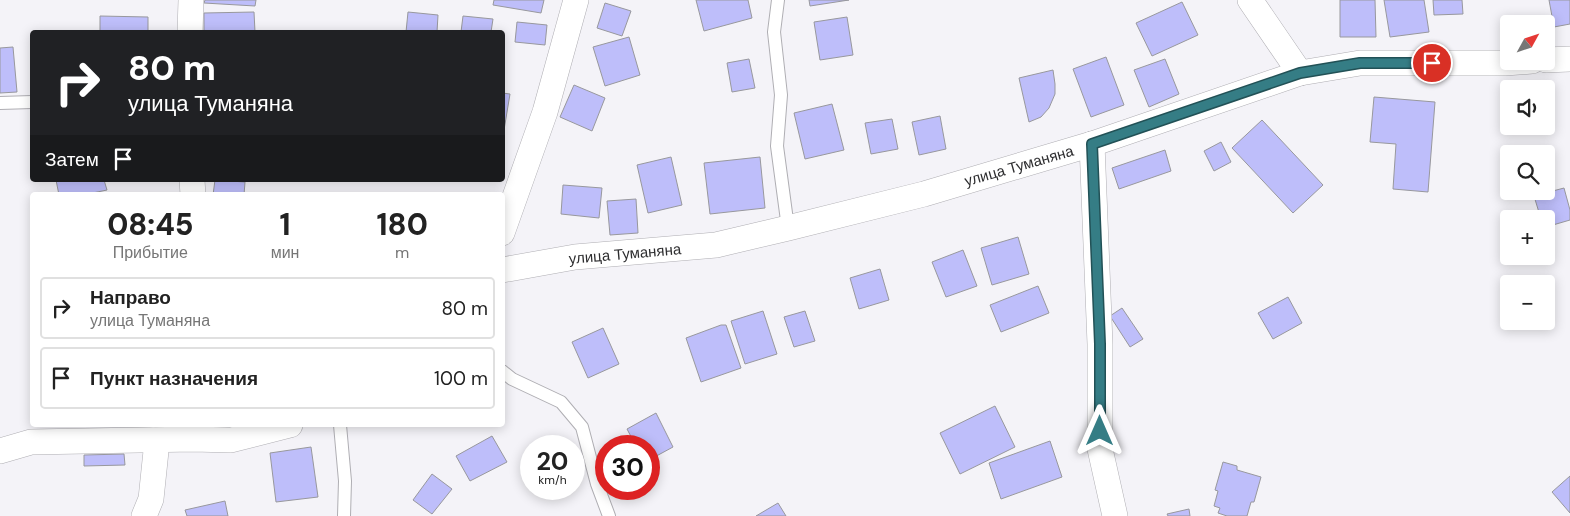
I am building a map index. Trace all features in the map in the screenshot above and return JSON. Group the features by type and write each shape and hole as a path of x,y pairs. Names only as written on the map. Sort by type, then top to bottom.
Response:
{"street":[{"path":"190,0 190,30"},
{"path":"505,224 545,112 576,0"},
{"path":"1250,0 1300,73"},
{"path":"1555,60 1570,59"},
{"name":"улица Туманяна","path":"505,269 575,257 716,246 924,194 1092,144 1300,73 1360,63 1500,63"},
{"path":"1092,144 1100,344 1100,448 1115,516"},
{"path":"0,451 31,442 153,440 193,432 231,440 282,427"},
{"path":"144,516 151,498 156,451 153,440"}],"lane":[{"path":"778,0 774,32 781,95 778,146 788,228"},
{"path":"0,103 30,102"},
{"path":"505,373 512,379 561,402 582,426 597,484 609,516"},
{"path":"340,427 345,481 344,516"}],"building":[{"path":"205,0 256,0 255,6 204,3"},
{"path":"494,0 544,0 541,13 493,5"},
{"path":"696,0 748,0 752,18 704,31"},
{"path":"809,0 849,0 810,6"},
{"path":"1340,0 1375,0 1376,37 1340,37"},
{"path":"1384,0 1424,0 1429,32 1390,37"},
{"path":"1433,0 1462,0 1463,14 1434,15"},
{"path":"1549,0 1570,0 1570,24 1555,27 1555,15 1552,15"},
{"path":"1182,2 1198,35 1152,56 1136,23"},
{"path":"605,3 631,11 622,36 597,28"},
{"path":"254,12 255,30 204,30 204,13"},
{"path":"408,12 438,15 437,30 406,30"},
{"path":"100,16 148,17 148,30 100,30"},
{"path":"463,16 493,19 491,30 461,30"},
{"path":"847,17 853,55 820,60 814,22"},
{"path":"517,22 547,25 545,45 515,42"},
{"path":"629,37 640,75 605,86 593,47"},
{"path":"13,47 17,92 0,93 0,48"},
{"path":"1106,57 1124,105 1091,117 1073,69"},
{"path":"749,59 755,88 732,92 727,63"},
{"path":"1165,59 1179,94 1149,107 1134,70"},
{"path":"1053,70 1055,94 1049,108 1041,117 1029,122 1019,78"},
{"path":"574,85 605,98 592,131 560,117"},
{"path":"505,93 510,94 505,124"},
{"path":"1374,97 1435,102 1428,192 1393,189 1396,144 1370,142"},
{"path":"832,104 844,150 805,159 794,113"},
{"path":"940,116 946,149 919,155 912,122"},
{"path":"892,119 898,149 871,154 865,123"},
{"path":"1262,120 1323,185 1293,213 1232,148"},
{"path":"1221,142 1231,162 1214,171 1204,151"},
{"path":"1165,150 1171,171 1119,189 1112,168"},
{"path":"671,157 682,205 648,213 637,165"},
{"path":"760,157 765,208 710,214 704,163"},
{"path":"56,182 105,182 107,190 97,192 58,192"},
{"path":"215,182 245,182 244,192 213,192"},
{"path":"563,185 602,188 599,218 561,214"},
{"path":"1564,188 1570,210 1570,220 1555,224 1555,210 1538,210 1535,200 1555,200 1555,190"},
{"path":"636,199 638,233 610,235 607,201"},
{"path":"1018,237 1029,274 992,285 981,248"},
{"path":"963,250 977,286 946,297 932,262"},
{"path":"880,269 889,300 859,309 850,278"},
{"path":"1038,286 1049,313 1001,332 990,305"},
{"path":"1288,297 1302,323 1273,339 1258,313"},
{"path":"1122,308 1143,339 1130,347 1110,316"},
{"path":"763,311 777,354 745,364 731,321"},
{"path":"805,311 815,341 794,347 784,317"},
{"path":"721,325 726,325 741,368 701,382 686,338"},
{"path":"603,328 619,364 588,378 572,342"},
{"path":"995,406 1015,447 960,474 940,433"},
{"path":"656,413 673,447 660,454 660,435 630,435 627,429"},
{"path":"492,436 507,462 470,481 456,456"},
{"path":"1050,441 1062,477 1001,499 989,463"},
{"path":"311,447 318,497 276,502 270,453"},
{"path":"124,454 125,465 84,466 84,455"},
{"path":"1223,462 1237,466 1237,470 1261,477 1254,502 1251,502 1247,516 1227,516 1218,513 1220,508 1214,506 1218,491 1215,490"},
{"path":"432,474 452,489 432,514 413,500"},
{"path":"1570,476 1570,513 1552,492"},
{"path":"225,501 228,516 187,516 185,510"},
{"path":"778,503 786,516 756,516"},
{"path":"1189,509 1190,516 1168,516 1167,514"}],"route":[{"path":"1100,431 1100,344 1092,144 1300,73 1360,63 1432,63"}]}
